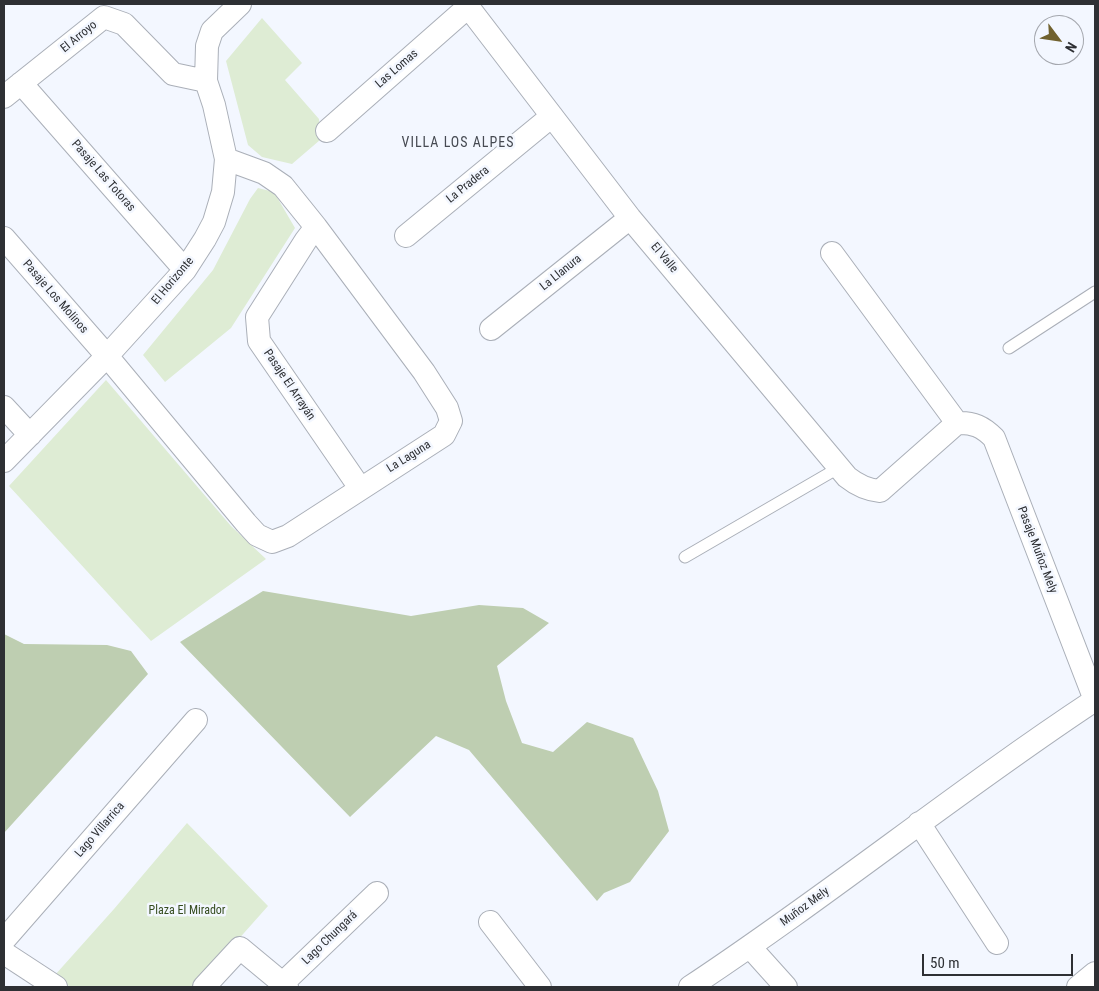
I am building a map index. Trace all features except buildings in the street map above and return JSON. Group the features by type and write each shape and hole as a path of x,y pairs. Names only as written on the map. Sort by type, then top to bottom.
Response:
{"street":[{"name":"El Horizonte","path":"4,461 107,356 185,270 214,222 223,192 226,159 214,105 206,81 207,46 212,31 240,4"},
{"name":"El Valle","path":"467,5 630,218 847,477 856,484 880,491 957,423"},
{"name":"Las Lomas","path":"327,131 467,5"},
{"name":"El Arroyo","path":"4,98 104,17 124,24 173,74 206,81"},
{"name":"Pasaje Las Totoras","path":"21,83 185,270"},
{"name":"La Pradera","path":"406,236 552,116"},
{"name":"La Laguna","path":"107,356 257,535 272,542 288,536 444,435 451,421 447,408 424,372 316,227 283,186 264,173 226,159"},
{"name":"La Llanura","path":"492,328 630,218"},
{"name":"Pasaje El Arrayán","path":"316,227 257,317 259,341 360,488"},
{"name":"Pasaje Los Molinos","path":"4,238 107,356"},
{"path":"832,253 957,423"},
{"path":"4,407 30,435"},
{"name":"Pasaje Muñoz Mely","path":"957,423 980,426 994,438 1095,700"},
{"name":"Muñoz Mely","path":"690,987 750,947 918,824 1095,700"},
{"name":"Lago Villarrica","path":"4,940 196,720"},
{"path":"918,824 997,943"},
{"name":"Lago Chungará","path":"285,985 377,893"},
{"path":"490,922 540,987"},
{"path":"750,947 786,987"},
{"path":"204,987 240,948 285,985"},
{"path":"4,953 43,983"},
{"path":"1078,987 1095,973"}],"lane":[{"path":"1009,348 1095,292"},
{"path":"685,557 840,467"}],"green space":[{"path":"262,18 302,63 285,80 319,119 320,140 292,164 262,157 248,145 226,61"},
{"path":"258,188 274,192 295,228 231,328 165,382 143,355 213,270 250,199"},
{"path":"106,380 231,526 266,559 151,641 9,486"},
{"path":"263,591 411,616 479,605 523,608 549,623 497,666 506,701 522,743 553,752 587,722 633,738 658,791 669,831 630,882 604,893 597,901 469,750 436,736 350,817 180,642"},
{"path":"4,634 24,644 107,645 131,651 148,674 4,833"},
{"name":"Plaza El Mirador","path":"187,823 268,906 196,987 70,987 55,975"}],"district":[{"name":"VILLA LOS ALPES","path":"458,143"}]}
